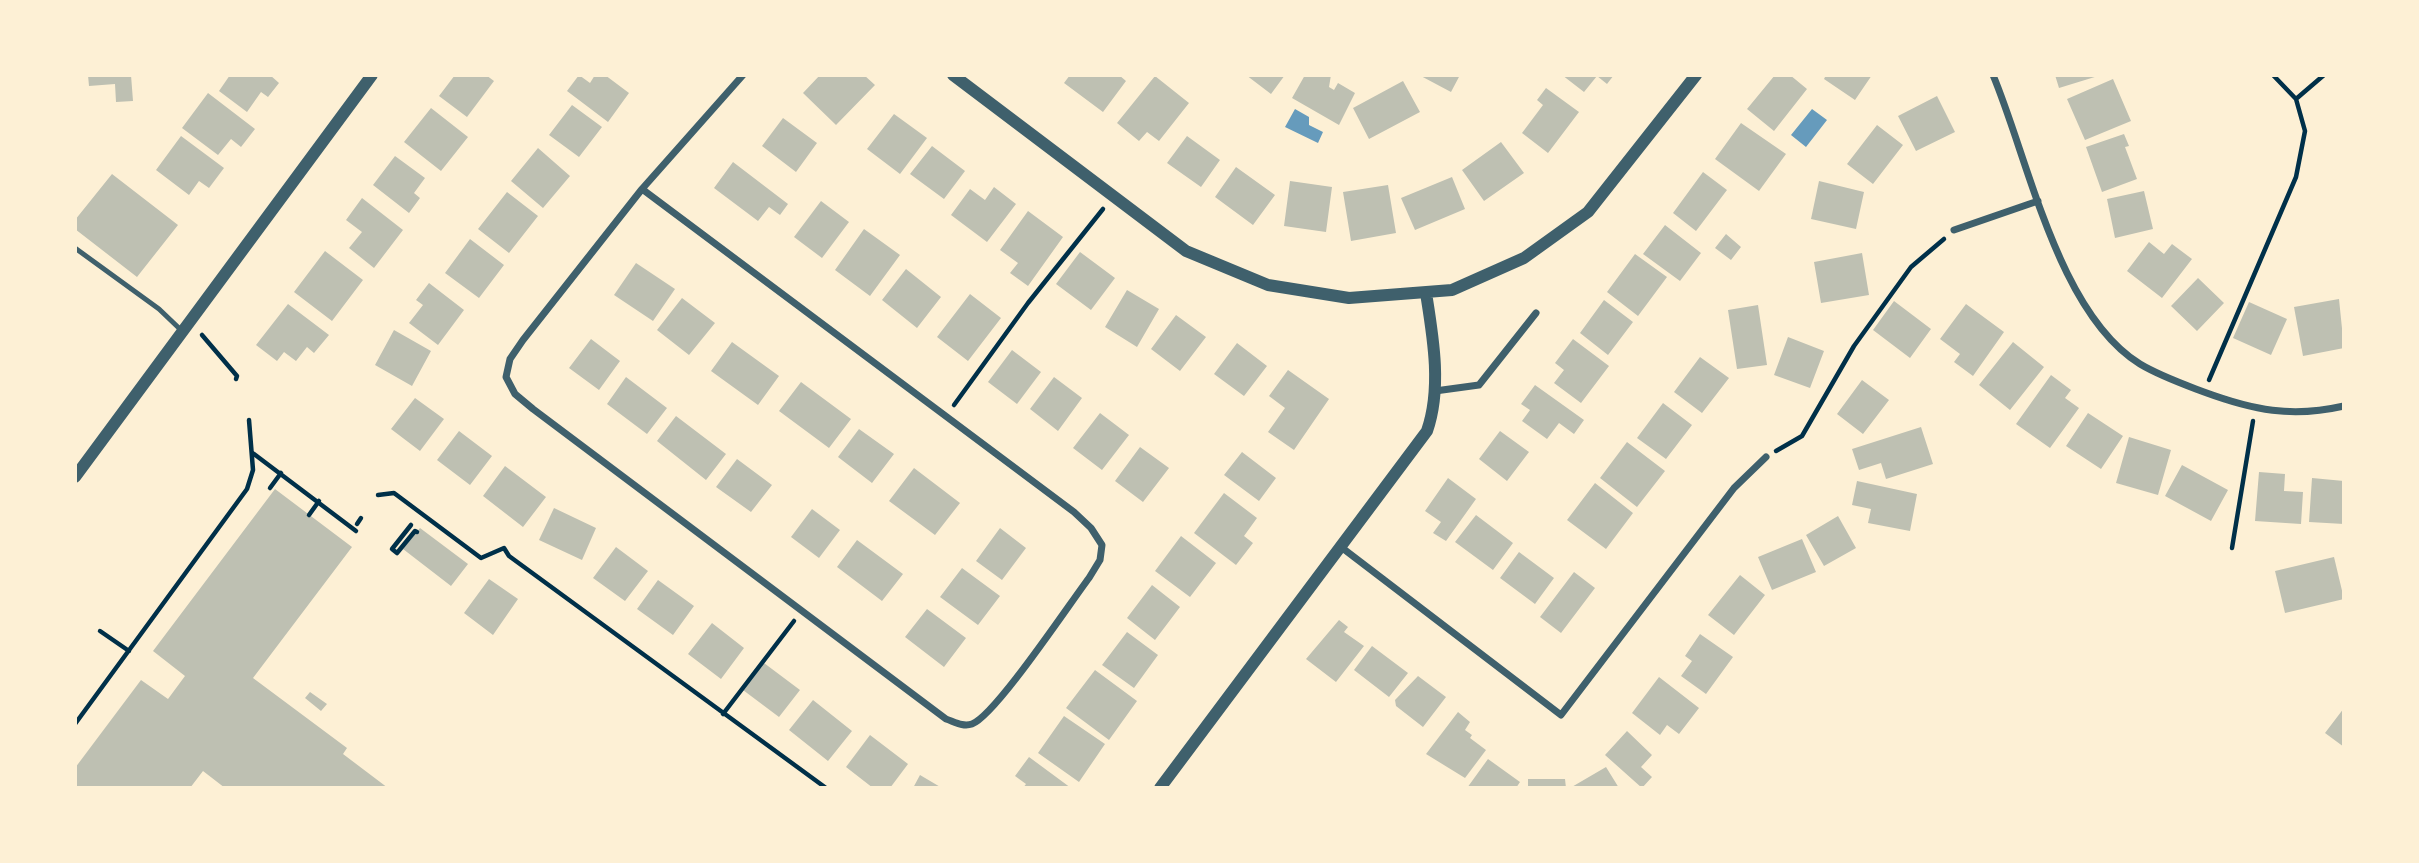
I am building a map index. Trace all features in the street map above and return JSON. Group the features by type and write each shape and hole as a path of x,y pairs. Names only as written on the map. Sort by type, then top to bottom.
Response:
{"street":[{"path":"75,477 372,75"},
{"path":"642,189 1074,512 1091,528 1102,545 1100,560 1089,578 997,701 975,724 963,725 946,719 803,609 533,409 515,394 506,377 510,359 523,340 642,189 743,75"},
{"path":"953,75 1186,251 1268,285 1349,298 1452,290 1524,258 1588,212 1696,75"},
{"path":"1993,75 2038,201 2083,302 2099,326 2140,364 2204,392 2255,410 2295,412 2344,407"},
{"path":"1954,230 2038,201"},
{"path":"1160,788 1427,431 1434,412 1435,391 1426,293"},
{"path":"1435,391 1479,385 1536,313"},
{"path":"1341,547 1561,715 1734,488 1766,457"}],"lane":[{"path":"75,248 185,327"}],"path":[{"path":"2204,392 2258,260 2287,198 2302,153 2305,131 2296,99 2273,75"},
{"path":"2296,99 2324,75"},
{"path":"946,418 1028,303 1113,196"},
{"path":"1766,457 1802,436 1854,346 1911,267 1954,230"},
{"path":"185,327 211,342 237,376 236,379"},
{"path":"2232,548 2255,410"},
{"path":"75,724 242,498 253,470 249,420"},
{"path":"253,453 356,531"},
{"path":"270,488 281,473"},
{"path":"378,495 394,493 481,558 504,548 509,556 825,788"},
{"path":"309,515 319,501"},
{"path":"357,524 361,518"},
{"path":"411,525 392,549 397,553 415,531 417,532"},
{"path":"723,715 803,609"},
{"path":"100,631 129,651"}],"water":[{"path":"1295,109 1309,117 1309,125 1323,132 1318,143 1285,127"},
{"path":"1812,109 1827,120 1806,147 1791,135"}],"building":[{"path":"88,75 131,75 133,101 116,102 115,84 89,86"},
{"path":"230,75 270,75 279,83 268,97 261,92 247,112 219,91"},
{"path":"455,75 486,75 494,81 467,117 439,96"},
{"path":"579,75 590,83 595,75 605,75 629,93 608,122 567,91"},
{"path":"820,75 864,75 875,85 836,125 803,93"},
{"path":"1070,75 1119,75 1126,81 1103,112 1064,83"},
{"path":"1246,75 1285,75 1271,94"},
{"path":"1305,75 1331,75 1329,87 1334,90 1338,83 1355,93 1339,125 1292,98"},
{"path":"1419,75 1460,75 1451,92"},
{"path":"1562,75 1614,75 1607,84 1597,76 1584,92"},
{"path":"1775,75 1790,75 1807,89 1774,131 1747,109"},
{"path":"1826,75 1872,75 1855,100 1824,79"},
{"path":"2055,75 2098,75 2098,76 2059,88"},
{"path":"1155,76 1189,103 1159,141 1147,132 1139,141 1117,123"},
{"path":"2113,79 2131,121 2085,140 2067,99"},
{"path":"1403,81 1420,112 1369,139 1353,108"},
{"path":"1546,88 1579,112 1548,153 1522,133 1543,105 1537,100"},
{"path":"208,93 255,129 241,147 231,139 218,155 182,128"},
{"path":"1937,96 1955,132 1916,151 1898,116"},
{"path":"572,105 602,127 579,157 549,135"},
{"path":"431,108 468,137 441,171 404,142"},
{"path":"894,114 927,138 900,174 867,149"},
{"path":"783,118 817,143 796,172 762,146"},
{"path":"1741,123 1786,154 1759,191 1715,159"},
{"path":"1877,125 1903,145 1873,184 1847,164"},
{"path":"2124,134 2129,146 2125,147 2137,179 2102,192 2086,147"},
{"path":"181,136 224,168 209,188 199,181 189,195 156,170"},
{"path":"1187,136 1220,160 1201,187 1167,163"},
{"path":"1501,142 1524,173 1484,201 1462,170"},
{"path":"932,146 965,171 944,199 910,174"},
{"path":"538,148 570,176 543,208 511,181"},
{"path":"395,156 425,178 414,193 420,198 409,213 373,185"},
{"path":"733,162 788,204 780,215 769,207 758,221 714,188"},
{"path":"1236,167 1275,195 1253,225 1215,197"},
{"path":"1703,172 1727,190 1696,231 1673,213"},
{"path":"112,174 178,225 137,277 75,229 75,220"},
{"path":"1452,177 1465,209 1415,230 1401,198"},
{"path":"1290,181 1332,187 1326,232 1284,226"},
{"path":"1819,181 1864,192 1856,229 1811,219"},
{"path":"1388,185 1396,233 1351,241 1343,192"},
{"path":"994,187 1016,204 987,242 951,215 970,189 985,200"},
{"path":"2144,191 2153,229 2115,238 2107,199"},
{"path":"507,192 538,216 509,253 478,229"},
{"path":"362,198 403,230 374,268 349,248 362,232 346,220"},
{"path":"821,201 849,222 822,258 794,237"},
{"path":"1028,211 1063,237 1028,286 1010,273 1018,263 1000,250"},
{"path":"1665,225 1701,253 1680,281 1643,254"},
{"path":"864,229 900,255 870,296 835,270"},
{"path":"1726,234 1741,247 1731,260 1715,248"},
{"path":"470,239 504,265 479,298 445,273"},
{"path":"2149,242 2164,254 2172,244 2192,259 2162,298 2127,271"},
{"path":"325,251 363,280 332,321 294,292"},
{"path":"1080,252 1115,278 1091,310 1056,284"},
{"path":"1862,253 1869,295 1821,303 1814,262"},
{"path":"1635,254 1667,277 1638,316 1607,292"},
{"path":"636,263 675,289 653,321 614,295"},
{"path":"906,269 941,297 917,328 882,300"},
{"path":"2198,278 2224,303 2197,331 2171,306"},
{"path":"429,283 464,310 438,345 409,323 423,305 416,300"},
{"path":"1127,290 1159,309 1137,347 1105,327"},
{"path":"970,294 1001,318 968,361 937,337"},
{"path":"682,298 715,323 689,355 657,330"},
{"path":"2339,299 2344,348 2303,356 2294,307"},
{"path":"1604,300 1633,322 1608,355 1580,333"},
{"path":"1894,301 1931,329 1910,358 1873,330"},
{"path":"2249,302 2287,319 2271,355 2233,338"},
{"path":"288,304 329,335 314,353 307,347 296,361 284,352 277,361 256,345"},
{"path":"1966,304 2004,332 1973,376 1954,362 1960,354 1940,339"},
{"path":"1758,305 1767,365 1737,369 1728,310"},
{"path":"1176,315 1206,337 1180,371 1151,349"},
{"path":"394,330 431,351 412,386 375,365"},
{"path":"1788,337 1824,351 1810,388 1774,375"},
{"path":"591,339 620,361 599,390 569,368"},
{"path":"1573,339 1609,366 1581,403 1554,383 1564,370 1555,363"},
{"path":"732,342 779,376 758,405 711,371"},
{"path":"2013,342 2044,367 2010,410 1979,385"},
{"path":"1237,343 1267,366 1244,396 1214,374"},
{"path":"1012,350 1041,372 1017,404 988,382"},
{"path":"1700,357 1729,378 1702,413 1674,392"},
{"path":"1288,370 1329,399 1294,450 1268,432 1285,408 1269,396"},
{"path":"2051,375 2071,390 2065,398 2079,408 2050,448 2016,424"},
{"path":"626,377 667,408 647,434 607,404"},
{"path":"1054,377 1082,398 1058,431 1030,409"},
{"path":"1862,380 1889,400 1863,434 1837,414"},
{"path":"801,382 851,419 829,448 779,411"},
{"path":"1535,385 1584,420 1574,434 1559,423 1547,439 1522,421 1530,410 1521,404"},
{"path":"415,398 444,419 420,451 391,429"},
{"path":"1663,403 1692,425 1666,459 1637,438"},
{"path":"1100,413 1129,435 1102,470 1073,448"},
{"path":"2088,413 2123,436 2101,469 2066,446"},
{"path":"676,416 726,454 706,480 657,441"},
{"path":"1921,427 1933,464 1886,479 1881,463 1859,470 1852,449"},
{"path":"859,429 894,454 872,483 838,457"},
{"path":"459,431 492,456 470,485 437,460"},
{"path":"1500,431 1529,452 1507,481 1479,459"},
{"path":"2129,437 2171,450 2158,495 2116,483"},
{"path":"1627,442 1665,471 1637,507 1600,478"},
{"path":"1140,447 1169,468 1143,502 1115,481"},
{"path":"1242,452 1276,478 1259,501 1224,475"},
{"path":"737,459 772,485 751,512 716,487"},
{"path":"2182,465 2228,490 2211,521 2165,496"},
{"path":"505,466 546,497 523,527 483,496"},
{"path":"914,468 960,503 935,535 889,501"},
{"path":"2259,472 2285,474 2284,491 2303,492 2301,524 2255,521"},
{"path":"1448,478 1476,499 1446,541 1433,533 1441,522 1425,511"},
{"path":"2312,478 2344,481 2344,524 2309,522"},
{"path":"1857,481 1917,494 1910,531 1868,523 1871,509 1852,505"},
{"path":"1595,483 1633,513 1606,549 1567,520"},
{"path":"275,489 352,547 253,678 347,748 343,754 388,788 225,788 203,771 190,788 75,788 75,768 141,680 168,699 185,676 153,651"},
{"path":"1224,493 1257,518 1244,536 1253,543 1236,565 1194,533"},
{"path":"554,508 596,528 582,560 539,540"},
{"path":"812,509 840,530 819,558 791,537"},
{"path":"1476,515 1513,543 1493,570 1455,542"},
{"path":"1838,516 1856,548 1824,566 1806,535"},
{"path":"420,528 468,564 451,586 403,549"},
{"path":"1000,528 1026,548 1002,580 976,561"},
{"path":"1181,536 1216,563 1190,597 1155,571"},
{"path":"1802,539 1816,572 1772,590 1758,557"},
{"path":"857,540 903,574 882,601 837,567"},
{"path":"616,547 648,571 625,601 593,578"},
{"path":"1519,552 1554,578 1535,604 1500,578"},
{"path":"2334,557 2344,599 2285,613 2275,571"},
{"path":"962,568 1000,596 978,625 940,597"},
{"path":"1574,572 1595,588 1561,633 1540,617"},
{"path":"1740,575 1765,595 1734,635 1708,615"},
{"path":"489,579 518,599 493,635 464,613"},
{"path":"658,580 694,606 673,635 637,609"},
{"path":"1152,585 1180,607 1155,640 1127,618"},
{"path":"927,609 966,638 944,667 905,637"},
{"path":"1339,620 1348,627 1344,632 1364,646 1336,682 1306,659"},
{"path":"712,623 744,648 721,679 688,654"},
{"path":"1127,632 1158,655 1134,688 1102,665"},
{"path":"1700,634 1733,657 1706,694 1681,676 1692,661 1685,656"},
{"path":"1372,646 1408,673 1389,697 1354,670"},
{"path":"764,663 800,690 779,717 743,690"},
{"path":"1095,670 1137,701 1109,740 1066,708"},
{"path":"1418,676 1446,697 1423,727 1396,706 1395,700"},
{"path":"1659,677 1699,708 1679,734 1667,725 1660,735 1632,713"},
{"path":"310,692 327,704 321,711 305,698"},
{"path":"813,700 852,731 828,761 789,730"},
{"path":"2344,708 2344,747 2325,733"},
{"path":"1458,712 1470,722 1465,730 1472,735 1470,738 1486,750 1465,778 1426,754"},
{"path":"1064,716 1105,744 1079,782 1038,753"},
{"path":"1627,731 1652,755 1641,767 1652,777 1642,788 1605,755"},
{"path":"870,735 908,764 890,788 873,788 846,767"},
{"path":"1029,757 1071,788 1023,788 1026,784 1015,776"},
{"path":"1488,759 1520,782 1516,788 1467,788"},
{"path":"1606,767 1619,788 1570,788"},
{"path":"920,775 942,788 913,788"},
{"path":"1528,779 1565,779 1566,788 1528,788"}]}
